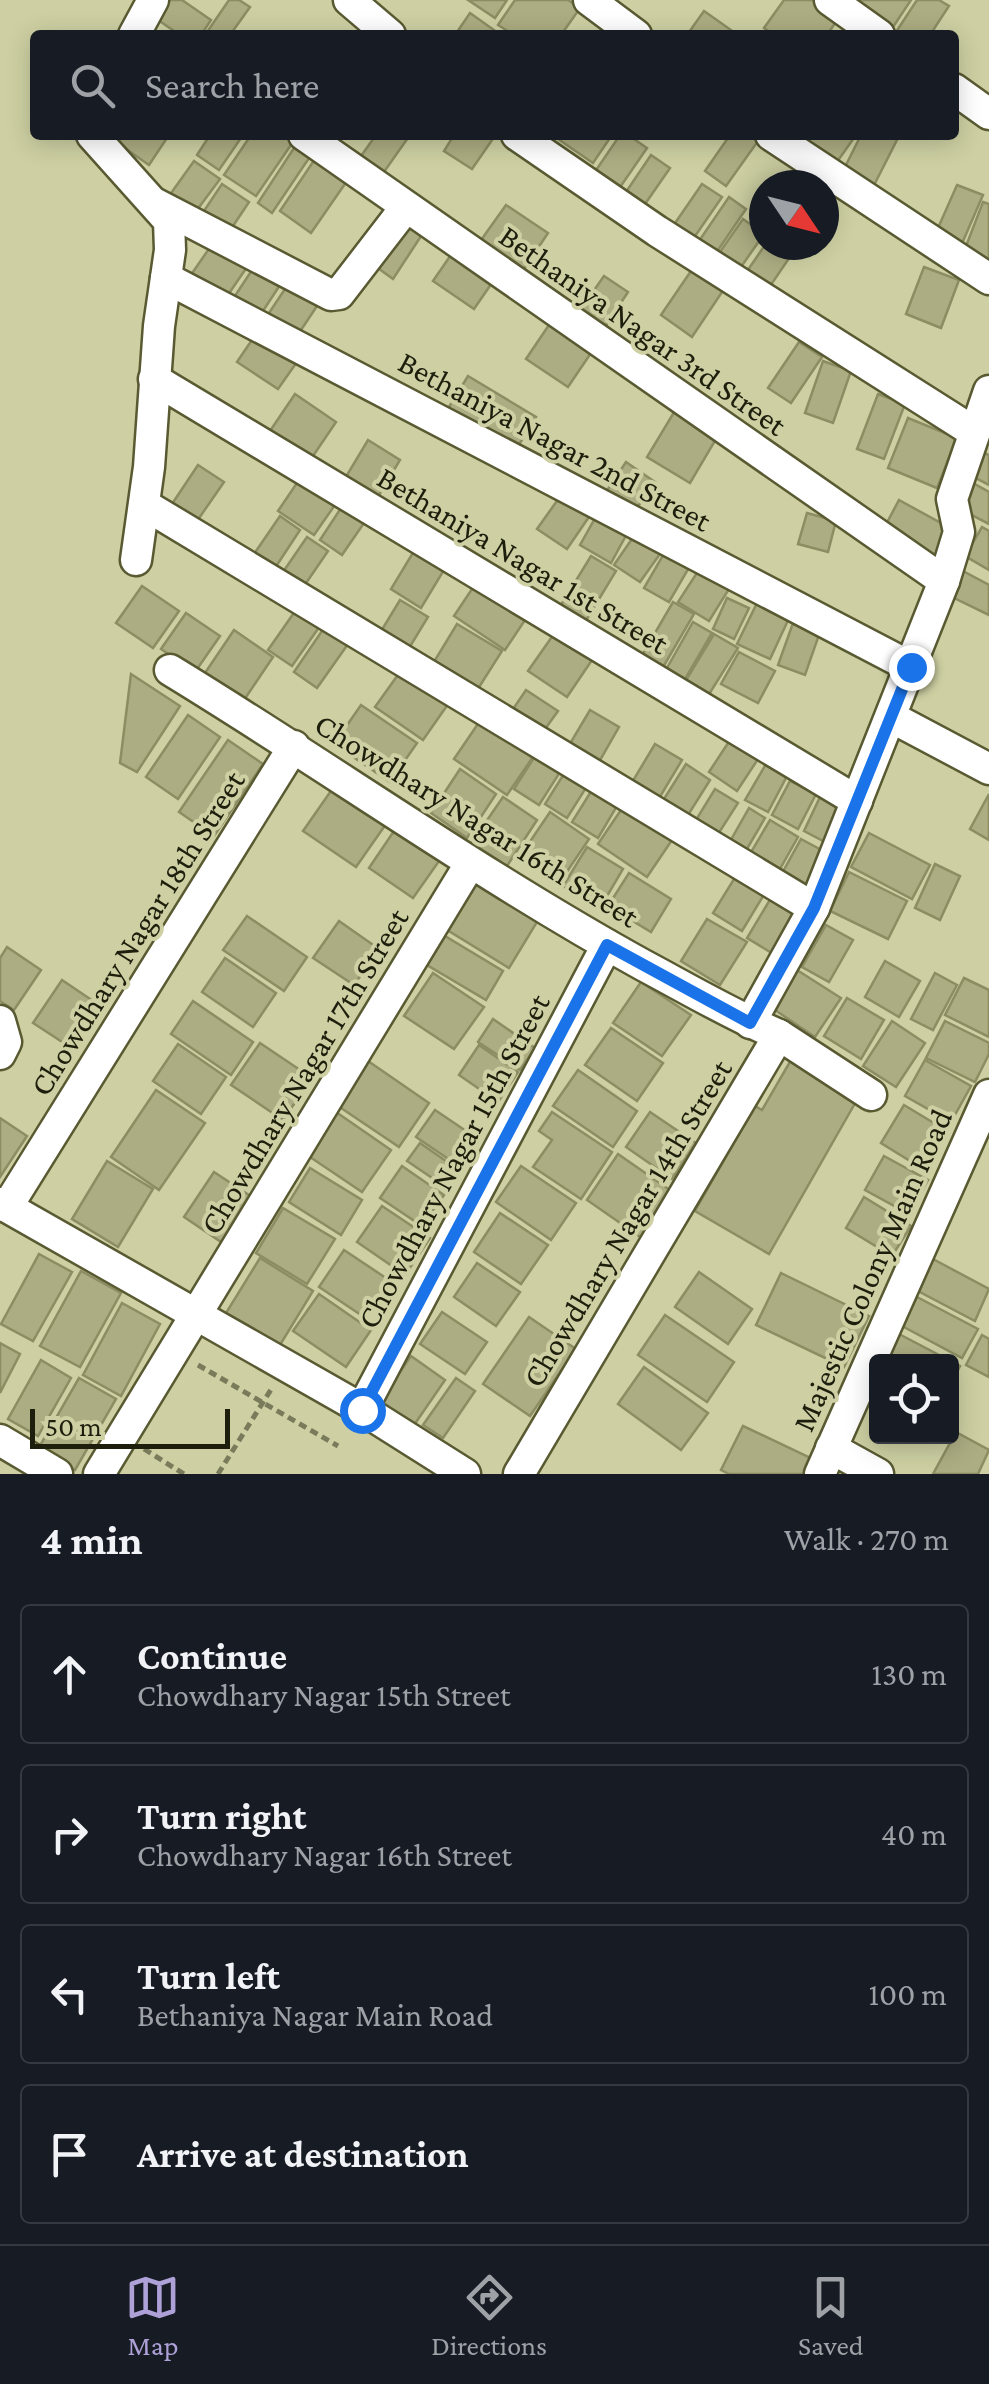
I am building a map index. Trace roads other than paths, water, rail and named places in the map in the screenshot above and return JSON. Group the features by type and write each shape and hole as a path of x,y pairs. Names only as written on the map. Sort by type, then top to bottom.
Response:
{"street":[{"path":"349,0 384,30"},
{"path":"590,0 629,30"},
{"path":"830,0 872,30"},
{"path":"959,93 989,114"},
{"path":"97,140 168,221 170,250 136,560"},
{"name":"Bethaniya Nagar 3rd Street","path":"311,140 944,581"},
{"path":"524,140 656,231 974,432"},
{"path":"779,140 989,278"},
{"path":"156,204 332,295 339,294 406,207"},
{"name":"Bethaniya Nagar 2nd Street","path":"166,278 911,667"},
{"name":"Bethaniya Nagar 1st Street","path":"154,380 856,801"},
{"path":"750,1023 814,908 944,581 959,532 952,499 989,391"},
{"path":"145,505 814,908"},
{"name":"Chowdhary Nagar 16th Street","path":"170,670 294,746 470,864 750,1023"},
{"path":"891,717 987,761"},
{"name":"Chowdhary Nagar 18th Street","path":"4,1205 294,746"},
{"name":"Chowdhary Nagar 17th Street","path":"99,1474 470,864"},
{"name":"Chowdhary Nagar 15th Street","path":"362,1410 607,945"},
{"path":"0,1021 6,1042 0,1054"},
{"name":"Chowdhary Nagar 14th Street","path":"518,1474 779,1035 750,1023"},
{"path":"779,1035 871,1095"},
{"name":"Majestic Colony Main Road","path":"826,1461 989,1095"},
{"path":"4,1205 362,1410 465,1474"},
{"path":"0,1440 57,1474"},
{"path":"826,1461 878,1474"}]}
